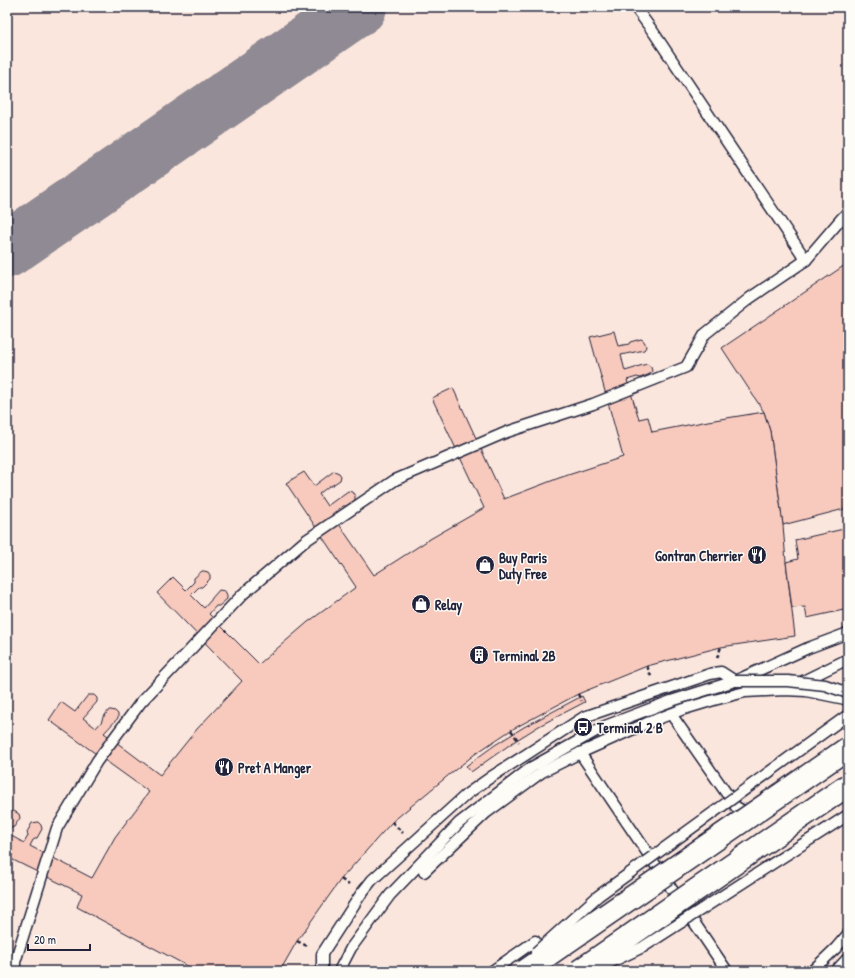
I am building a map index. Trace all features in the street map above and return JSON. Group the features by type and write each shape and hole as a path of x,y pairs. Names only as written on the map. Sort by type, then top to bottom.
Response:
{"main road":[{"path":"525,971 848,748"},
{"path":"579,971 848,785"}],"lane":[{"path":"635,7 806,260"},
{"path":"15,971 15,962 57,828 97,761 141,702 243,594 305,541 395,480 507,432 593,404 686,366 705,334 750,298 806,260 848,212"},
{"path":"339,971 351,948 390,895 459,823 532,768 605,726 671,701 735,681 808,648 848,633"},
{"path":"808,648 848,640"},
{"path":"784,690 848,659"},
{"path":"322,971 322,954 361,894 372,880 467,794 584,717 710,674 721,672 735,681 788,681 826,685 848,693"},
{"path":"424,872 486,813 542,772 580,752 648,723 714,700 745,692 784,690 806,691 845,699 848,701"},
{"path":"671,714 736,807 751,812 778,807"},
{"path":"515,971 598,896 848,715"},
{"path":"580,752 727,971"},
{"path":"541,971 848,759"},
{"path":"592,971 643,947 848,815"},
{"path":"812,971 848,934"},
{"path":"492,971 535,941"},
{"path":"836,971 848,958"}],"shaded area":[{"path":"7,7 848,7 848,971 7,971"}],"building":[{"path":"848,263 848,508 783,525 770,431 764,412 722,348"},
{"name":"Terminal 2B","path":"614,331 618,346 629,344 630,342 641,339 645,343 646,347 644,350 621,355 625,371 647,364 651,367 652,371 650,374 640,378 637,377 627,380 639,419 648,417 652,432 764,412 770,431 783,525 795,636 721,647 647,666 578,694 511,730 475,754 392,822 341,879 297,941 280,971 188,971 191,968 77,907 82,894 7,857 7,817 10,812 14,811 19,814 20,818 8,834 24,843 28,836 27,832 32,823 38,822 42,829 30,846 92,878 115,837 149,792 49,720 61,702 75,712 88,695 94,695 97,698 97,702 83,718 96,728 109,710 115,711 118,714 118,718 104,733 160,775 197,729 242,681 157,593 173,577 186,590 194,582 194,578 202,571 208,572 210,579 191,595 204,608 219,590 225,591 227,599 219,606 216,606 209,614 259,664 308,622 356,587 286,483 304,472 314,486 334,471 339,473 341,476 340,480 319,494 327,506 348,491 355,494 355,500 332,514 374,575 430,539 484,508 432,398 453,388 504,499 559,478 623,457 590,337"},
{"path":"848,528 848,609 807,618 805,607 792,608 786,562 798,559 795,540"},
{"path":"582,696 585,702 539,726 471,772 466,766 495,745 524,727"}],"taxiway":[{"path":"7,250 359,7"}],"place":[{"name":"Gontran Cherrier","path":"757,555"},
{"name":"Buy Paris Duty Free","path":"485,565"},
{"name":"Relay","path":"421,604"},
{"name":"Terminal 2B","path":"479,655"},
{"name":"Terminal 2 B","path":"583,727"},
{"name":"Pret A Manger","path":"224,767"}]}
